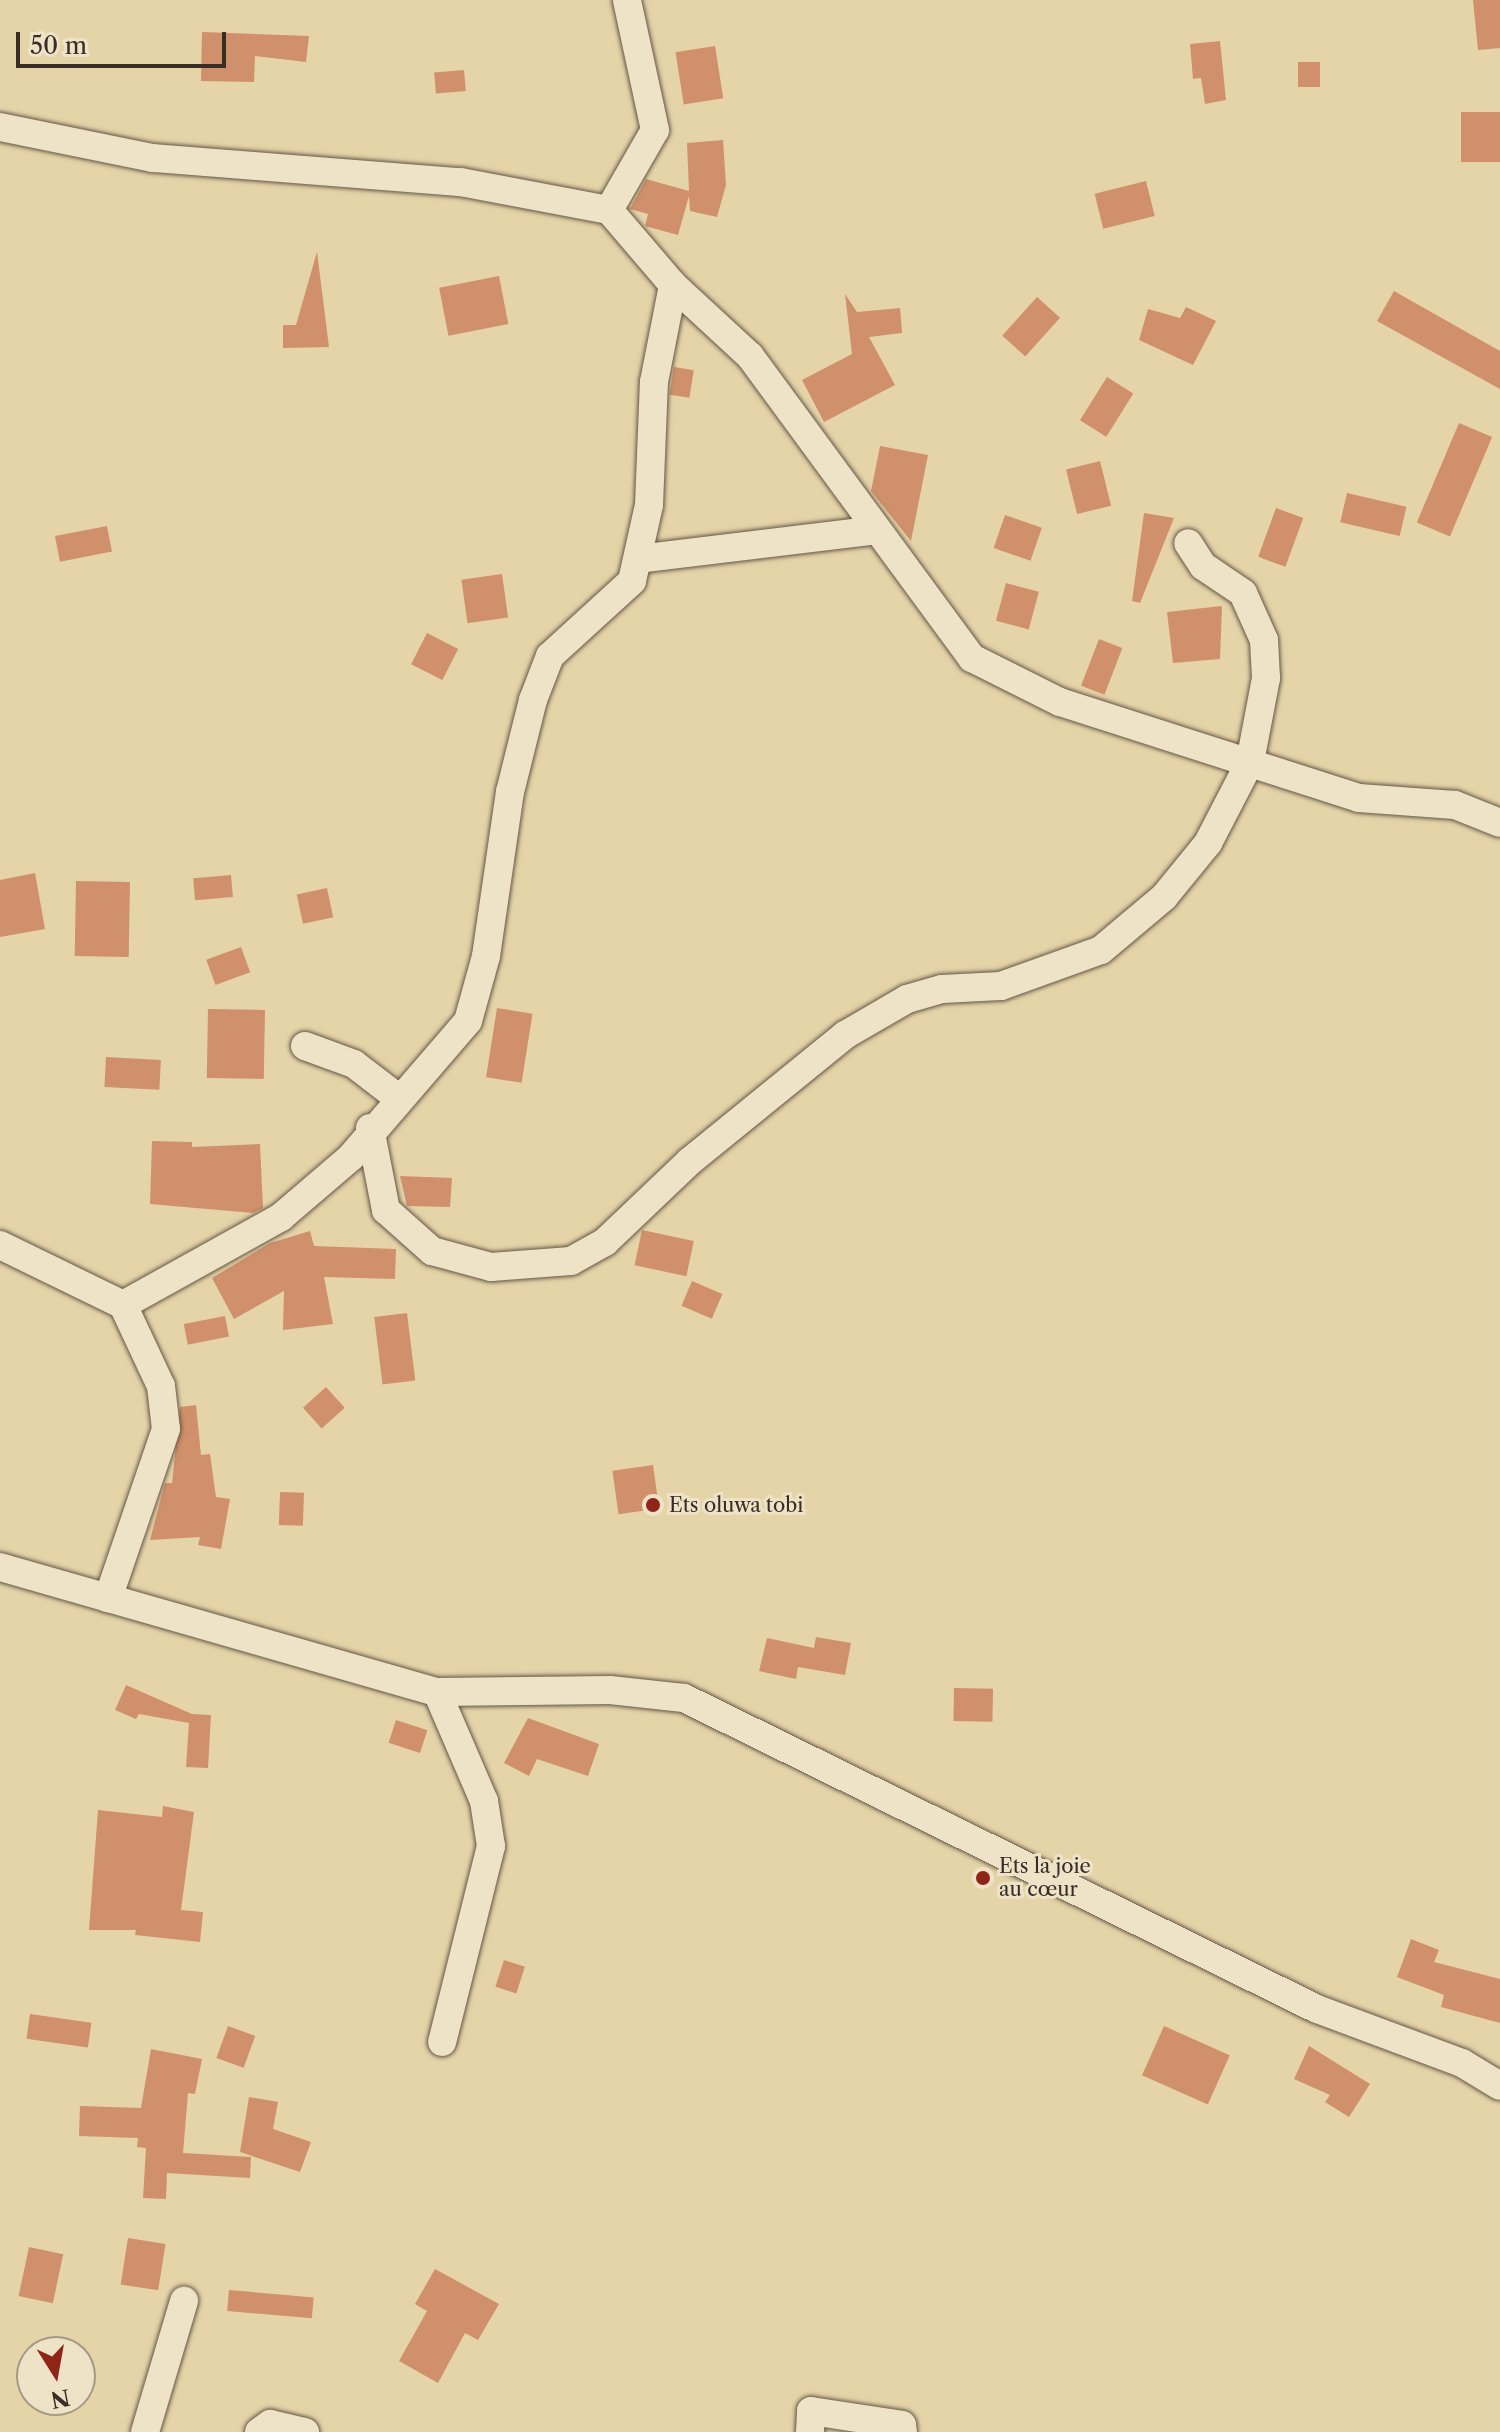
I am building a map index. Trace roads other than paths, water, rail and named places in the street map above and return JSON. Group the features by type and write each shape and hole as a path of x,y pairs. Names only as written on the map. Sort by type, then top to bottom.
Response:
{"street":[{"path":"609,210 655,130 627,0"},
{"path":"0,127 153,158 461,182 609,210 673,285 750,356 972,658 1060,702 1359,798 1455,805 1500,823"},
{"path":"123,1305 281,1217 351,1157 370,1128 397,1097 427,1073 468,1021 486,956 510,792 550,656 632,581 649,505 654,382 673,285"},
{"path":"638,559 876,530"},
{"path":"370,1128 386,1210 432,1251 491,1267 571,1261 605,1242 751,1110 870,1020 907,999 942,989 1001,986 1101,950 1164,897 1208,843 1250,762 1266,678 1264,640 1243,593 1203,566 1188,543"},
{"path":"305,1046 354,1064 397,1097"},
{"path":"0,1245 123,1305 161,1386 166,1429 108,1598"},
{"path":"0,1567 437,1692 610,1690 684,1698 1317,2009 1462,2063 1500,2086"},
{"path":"437,1692 484,1801 491,1846 442,2042"},
{"path":"145,2432 184,2301"},
{"path":"810,2432 811,2411 902,2425 903,2432"},
{"path":"259,2432 270,2424 305,2432"}],"place":[{"name":"Ets oluwa tobi","path":"653,1505"},
{"name":"Ets la joie au cœur","path":"983,1878"}]}
